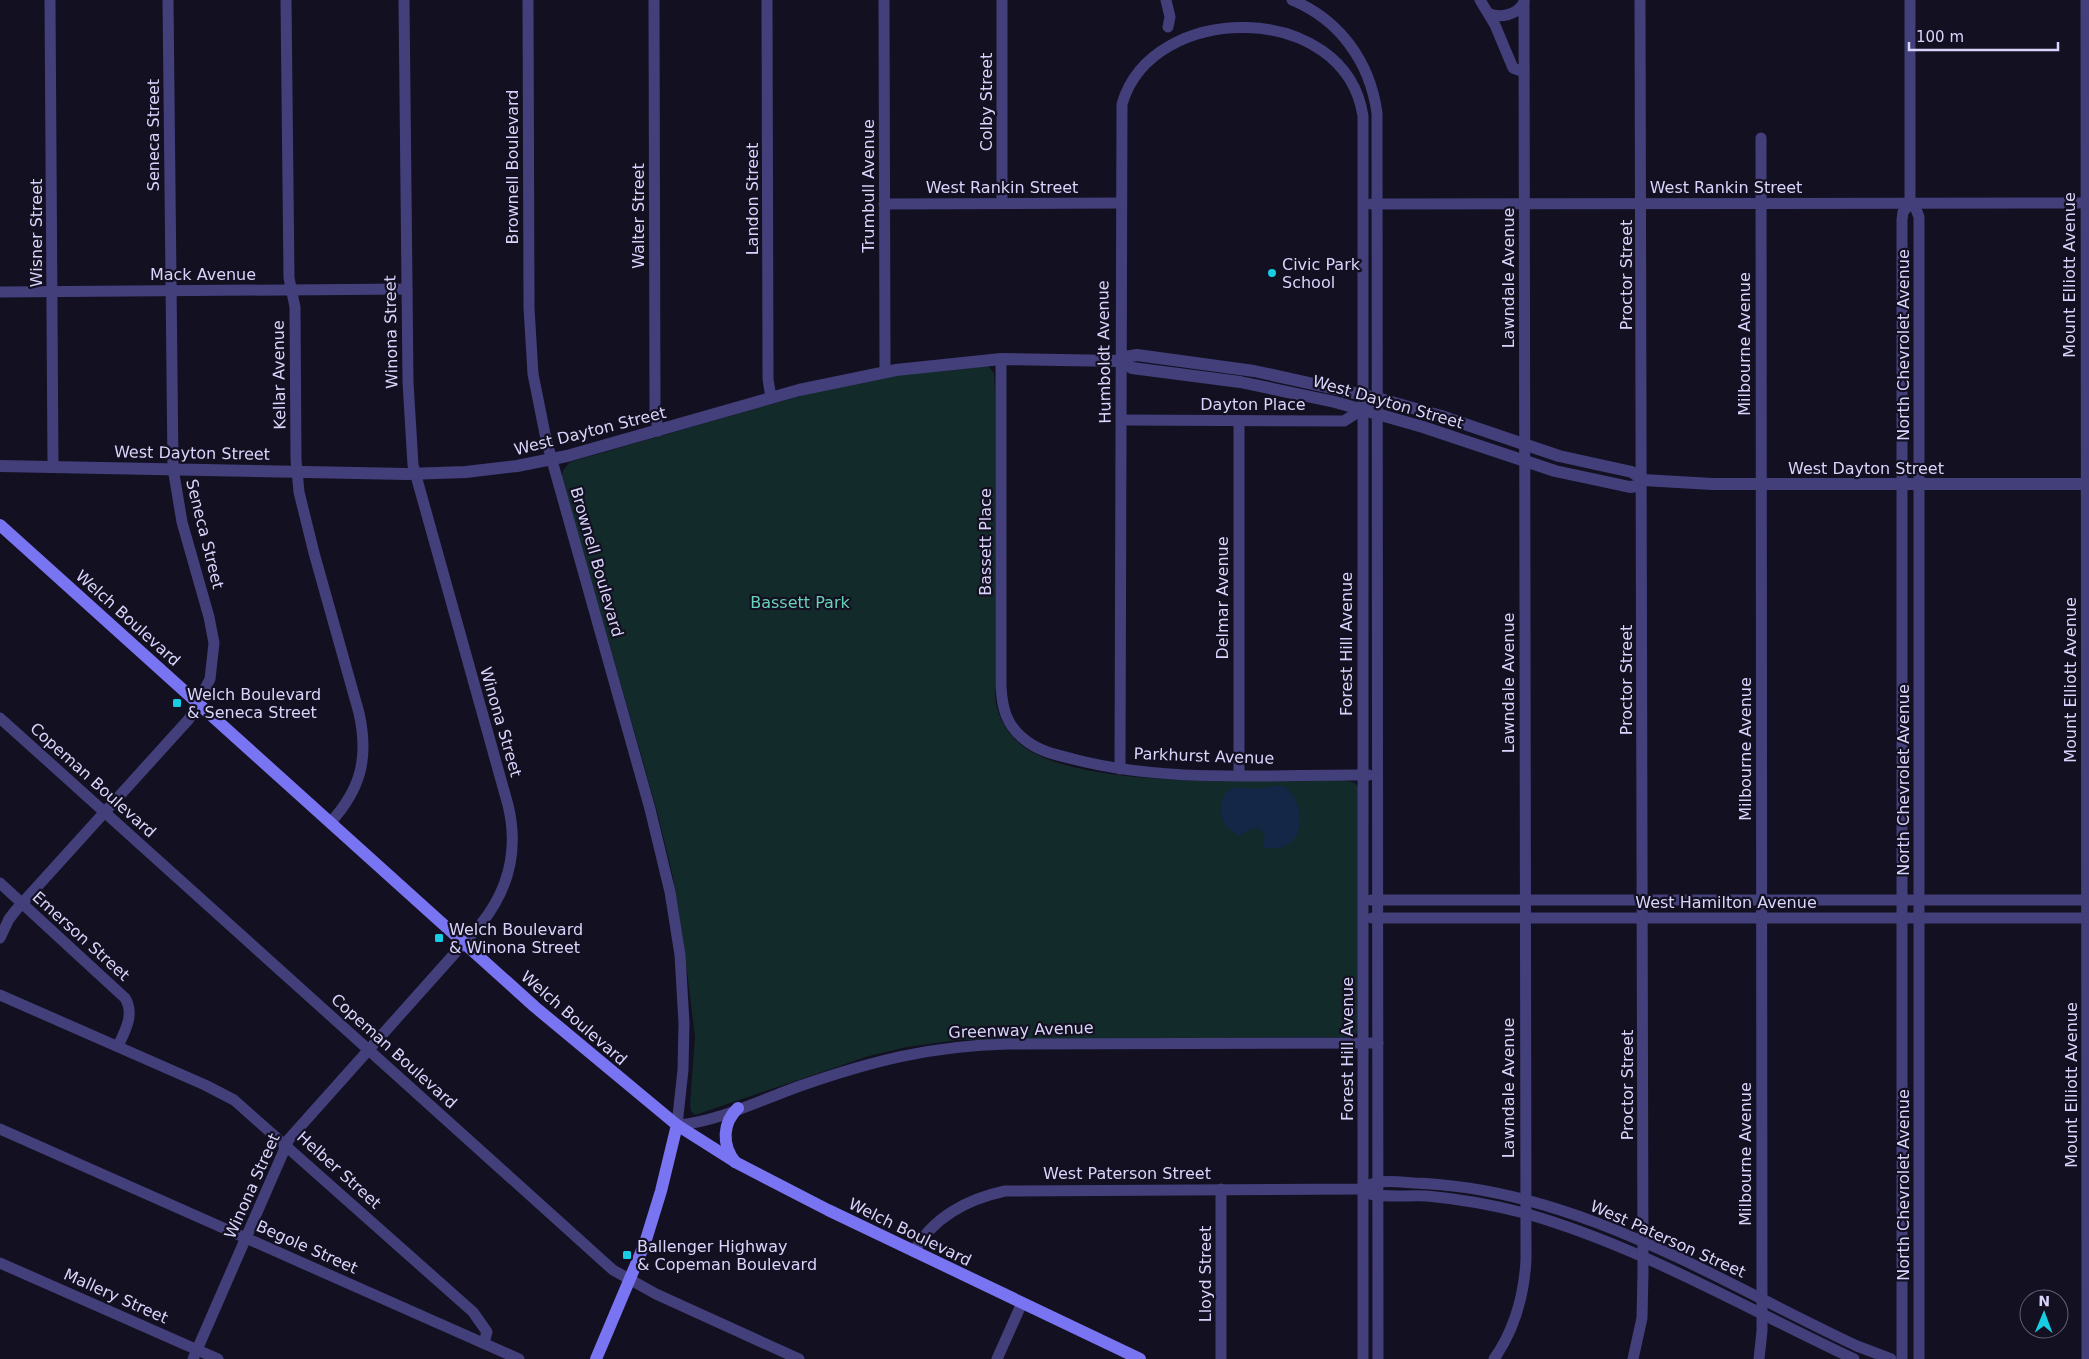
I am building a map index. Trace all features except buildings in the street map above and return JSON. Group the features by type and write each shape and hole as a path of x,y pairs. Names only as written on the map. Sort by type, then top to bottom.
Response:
{"main road":[{"name":"Welch Boulevard","path":"0,525 571,1038 676,1125 737,1163 914,1252 1140,1359"},
{"path":"737,1163 730,1153 726,1134 729,1119 738,1108"},
{"path":"596,1359 630,1281 658,1202 676,1125"}],"street":[{"name":"Wisner Street","path":"50,0 54,466"},
{"name":"Seneca Street","path":"0,938 9,919 185,724 199,704 212,673 214,643 208,611 182,522 173,468 168,0"},
{"name":"Kellar Avenue","path":"286,0 289,278 295,307 297,472 306,523 363,732 362,764 357,784 347,804 330,822"},
{"name":"Winona Street","path":"195,1354 292,1135 484,920 504,888 512,859 512,824 414,474 409,412 404,0"},
{"name":"Brownell Boulevard","path":"528,0 529,334 538,401 552,460 650,809 670,892 680,955 684,1023 683,1076 676,1125"},
{"name":"Walter Street","path":"654,0 655,410 658,431"},
{"name":"Landon Street","path":"767,0 768,378 771,398"},
{"name":"Trumbull Avenue","path":"884,0 885,372"},
{"name":"Colby Street","path":"1002,0 1002,204"},
{"path":"1166,0 1170,17 1163,31 1181,18"},
{"name":"Forest Hill Avenue","path":"1292,0 1319,14 1340,32 1351,46 1366,72 1377,114 1378,1359"},
{"path":"1480,0 1488,13 1513,68 1524,72"},
{"name":"Proctor Street","path":"1633,1359 1643,1312 1643,480 1640,0"},
{"name":"North Chevrolet Avenue","path":"1902,1359 1902,220 1905,208 1910,203 1910,0"},
{"name":"Mount Elliott Avenue","path":"2086,0 2087,1359"},
{"path":"1488,13 1496,16 1508,14 1518,10 1524,1"},
{"name":"Lawndale Avenue","path":"1494,1359 1512,1326 1522,1294 1525,1268 1524,1"},
{"name":"Forest Hill Avenue","path":"1330,42 1348,66 1360,99 1363,116 1363,1359"},
{"name":"Humboldt Avenue","path":"1120,769 1122,420 1120,203 1122,104 1131,74 1147,48"},
{"name":"Milbourne Avenue","path":"1759,1359 1762,1314 1761,138"},
{"name":"West Rankin Street","path":"884,204 1120,203"},
{"name":"North Chevrolet Avenue","path":"1910,203 1916,209 1919,220 1919,1359"},
{"name":"West Rankin Street","path":"1363,204 2087,203"},
{"path":"1363,269 1377,269"},
{"name":"Mack Avenue","path":"0,292 407,289"},
{"name":"West Dayton Street","path":"1120,361 1124,357 1137,356 1236,368 1362,394 1442,416 1573,460 1632,472 1643,480 1761,484 2087,484"},
{"name":"West Dayton Street","path":"0,466 414,474 485,470 552,460 820,385 885,372 1001,359 1120,361 1132,368 1234,382 1308,396 1377,414 1580,478 1622,486 1634,486 1643,480"},
{"name":"Bassett Place","path":"1001,359 1001,686 1003,706 1010,724"},
{"path":"1234,382 1236,368"},
{"path":"1902,379 1919,379"},
{"name":"Dayton Place","path":"1122,420 1344,421 1377,398"},
{"name":"Delmar Avenue","path":"1239,421 1239,775"},
{"path":"0,470 16,466"},
{"path":"1362,480 1378,480"},
{"path":"1363,595 1378,595"},
{"path":"1901,696 1920,696"},
{"name":"Copeman Boulevard","path":"0,718 606,1264 630,1281 799,1359"},
{"name":"Parkhurst Avenue","path":"1010,724 1024,739 1044,751 1088,763 1120,769 1168,774 1378,775"},
{"name":"Emerson Street","path":"0,883 125,998 129,1006 129,1018 118,1046"},
{"name":"West Hamilton Avenue","path":"1363,900 2088,900"},
{"name":"West Hamilton Avenue","path":"1363,918 2088,918"},
{"name":"Helber Street","path":"0,995 228,1096 286,1145 476,1315 487,1332 484,1343"},
{"name":"Greenway Avenue","path":"676,1125 698,1122 866,1064 910,1053 961,1046 1378,1043"},
{"name":"Begole Street","path":"0,1129 519,1359"},
{"path":"1902,1136 1919,1136"},
{"name":"West Paterson Street","path":"914,1252 925,1234 940,1220 972,1201 997,1193 1026,1189 1363,1189 1378,1182 1450,1185 1525,1200 1596,1223 1643,1242 1857,1346 1892,1359"},
{"name":"Lloyd Street","path":"1221,1189 1221,1359"},
{"name":"West Paterson Street","path":"1363,1189 1368,1193 1378,1195 1448,1198 1525,1214 1579,1231 1643,1256 1854,1359"},
{"name":"Mallery Street","path":"0,1263 195,1354 218,1359"},
{"path":"997,1359 1022,1303"}],"green space":[{"name":"Bassett Park","path":"988,366 994,373 995,392 995,694 1002,722 1020,744 1043,757 1073,767 1109,774 1185,780 1284,781 1330,779 1355,783 1358,787 1358,1033 1350,1037 958,1040 907,1047 869,1056 695,1115 691,1111 690,1105 695,1037 673,877 657,811 562,477 563,470 570,462 807,394 892,376"}],"water":[{"path":"1284,786 1293,795 1300,817 1299,828 1295,838 1287,845 1277,848 1263,847 1265,834 1258,828 1238,836 1225,824 1221,817 1223,797 1228,791 1240,788 1255,789"}],"place":[{"name":"Civic Park School","path":"1272,273"},
{"name":"Welch Boulevard & Seneca Street","path":"177,703"},
{"name":"Welch Boulevard & Winona Street","path":"439,938"},
{"name":"Ballenger Highway & Copeman Boulevard","path":"627,1255"}]}
